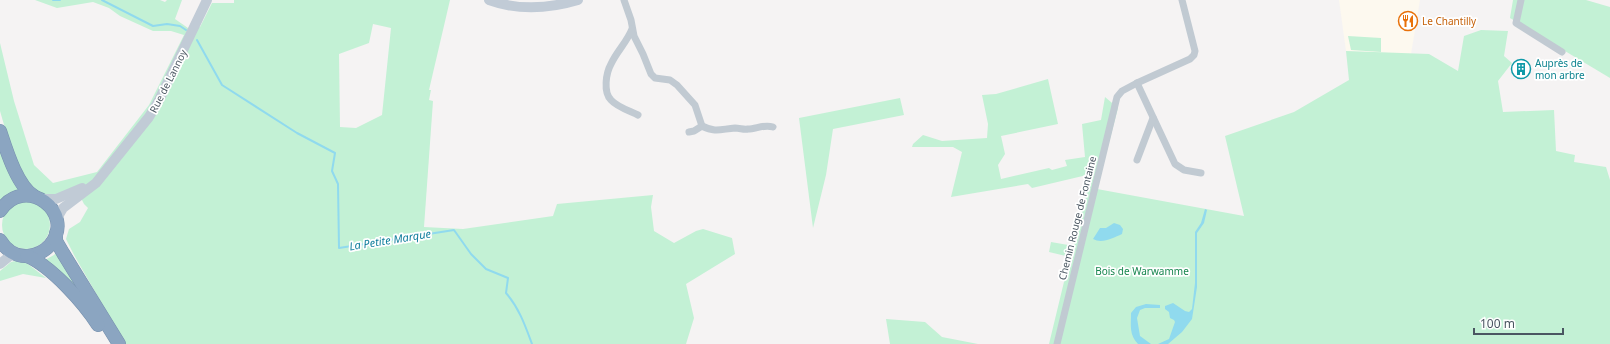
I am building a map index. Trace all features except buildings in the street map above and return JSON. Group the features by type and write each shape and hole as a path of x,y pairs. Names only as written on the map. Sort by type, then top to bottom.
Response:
{"highway":[{"path":"0,131 19,179 26,190 51,208 56,226 56,241 119,344"},
{"path":"0,211 9,201 16,197 25,195 38,198"},
{"path":"21,255 38,254 45,249 51,244 56,226"},
{"path":"0,240 6,248 36,261 74,294 94,319 110,344"}],"main road":[{"name":"Rue de Lannoy","path":"56,226 63,208 94,185 152,113 207,0"},
{"path":"489,0 508,6 532,8 550,7 578,0"},
{"name":"Rue de Lannoy","path":"38,198 56,199 86,186 103,173"},
{"path":"0,264 10,257 21,255"}],"street":[{"path":"624,0 631,20 632,29 651,74 656,78 670,80 677,85 695,106 702,126 718,131 734,128 747,129 766,126 773,127"},
{"path":"1182,0 1195,51 1194,55 1190,59 1137,83 1175,164 1184,170 1201,173"},
{"path":"1520,0 1516,23 1562,52"},
{"path":"632,29 627,40 610,65 607,78 607,89 608,96 611,101 638,115"},
{"name":"Chemin Rouge de Fontaine","path":"1057,344 1117,97 1122,91 1137,83"},
{"path":"1137,160 1153,118"},
{"path":"689,132 702,126"}],"shaded area":[{"path":"1339,0 1420,0 1411,54 1346,51"}],"green space":[{"path":"35,0 160,0 165,2 167,0 182,0 175,19 188,28 200,27 212,3 234,3 234,0 450,0 429,90 431,90 429,100 433,101 424,227 463,229 553,216 557,204 653,195 651,207 654,231 674,243 696,231 703,229 732,238 735,254 686,284 694,318 686,344 125,344 66,239 69,229 80,222 88,208 84,204 76,188 51,198 32,191 24,178 9,142 0,111 0,43 14,101 34,165 53,183 97,172 149,105 184,35 171,31 153,31 120,16 109,8 93,2 57,8","holes":["373,24 391,28 382,115 356,128 340,127 339,54 369,43"]},
{"path":"1513,0 1586,0 1610,7 1610,78 1510,18"},
{"name":"Bois de Warwamme","path":"1481,30 1508,31 1504,56 1512,63 1498,81 1503,112 1554,110 1556,151 1575,155 1574,162 1606,167 1610,180 1610,344 1049,344 1070,257 1049,252 1051,242 1074,246 1088,187 1087,175 1032,188 1028,184 951,197 962,152 953,147 912,147 913,144 923,135 942,141 987,138 988,124 982,95 996,94 1048,79 1058,124 1001,136 1005,154 998,165 1001,179 1049,168 1052,170 1067,166 1065,160 1085,157 1082,124 1101,120 1105,97 1118,108 1097,189 1244,216 1225,136 1294,112 1349,80 1346,51 1429,54 1458,71 1464,36"},
{"path":"1348,36 1381,38 1381,52 1351,50"},
{"path":"900,98 904,115 833,129 826,175 813,228 799,118"},
{"path":"0,146 21,192 0,204"},
{"path":"21,201 31,201 43,208 50,220 50,230 43,242 31,249 21,249 13,245 6,238 2,230 2,220 6,212 13,205"},
{"path":"58,250 97,316 43,261 54,255"},
{"path":"19,260 24,261 46,278 23,274 0,281 0,271 11,262"},
{"path":"886,319 925,322 942,337 978,344 890,344"}],"water":[{"path":"1205,209 1207,210 1204,223 1197,233 1197,287 1192,319 1182,332 1168,344 1158,344 1169,339 1175,322 1170,318 1169,312 1165,309 1165,306 1173,303 1185,311 1189,312 1192,309 1195,283 1195,232 1201,223"},
{"path":"1114,223 1120,225 1123,229 1122,234 1104,241 1093,239 1100,228 1106,228"},
{"path":"1146,304 1160,305 1160,308 1145,308 1140,310 1137,318 1140,336 1151,344 1138,344 1132,333 1131,313 1136,307"}],"waterway":[{"name":"La Petite Marque","path":"53,0 60,0"},
{"name":"La Petite Marque","path":"102,0 153,26 167,24 180,26 186,30"},
{"name":"La Petite Marque","path":"197,40 222,85 297,133 335,153 332,171 338,184 339,248 454,230 471,254 486,269 508,278 506,293 518,311 532,344"}],"place":[{"name":"Le Chantilly","path":"1408,21"},
{"name":"Auprès de mon arbre","path":"1521,69"}]}
